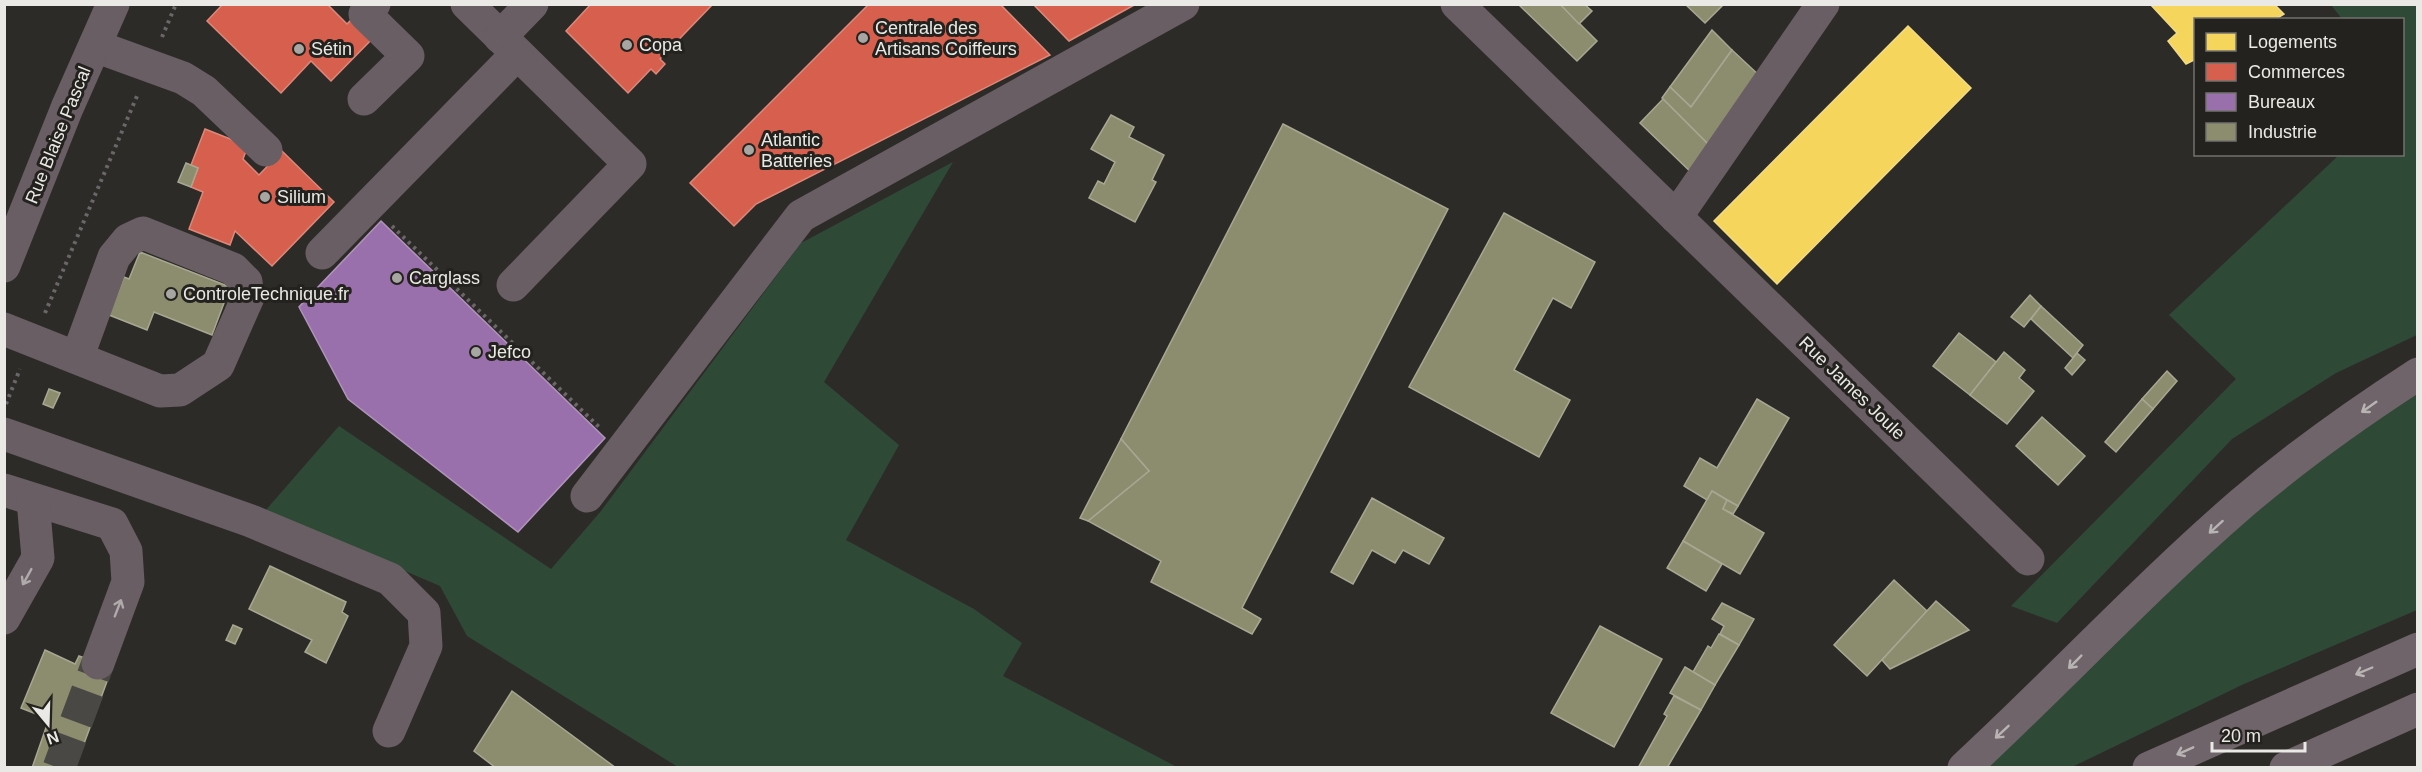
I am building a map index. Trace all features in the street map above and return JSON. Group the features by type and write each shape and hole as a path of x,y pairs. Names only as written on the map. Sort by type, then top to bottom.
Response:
{"highway":[{"path":"1964,768 2041,696 2167,571 2241,503 2310,448 2418,374"},
{"path":"2149,768 2418,649"},
{"path":"2286,768 2418,709"}],"street":[{"name":"Rue Blaise Pascal","path":"4,266 67,108 113,4"},
{"path":"363,99 408,56 365,14 374,4"},
{"path":"467,4 630,164 513,285"},
{"path":"322,253 370,205 508,46 532,4"},
{"path":"587,496 801,216 1183,4"},
{"name":"Rue James Joule","path":"1457,4 2028,559"},
{"path":"1677,217 1822,4"},
{"path":"95,46 183,78 204,91 266,150"},
{"path":"19,334 77,358 160,392 180,390 218,365 248,297 246,282 234,269 143,233 128,240 114,257 77,358"},
{"path":"4,434 251,521 390,579 424,613 426,646 389,731"},
{"path":"4,618 38,558 19,495"},
{"path":"19,495 112,524 126,551 128,582 98,663"}],"path":[{"path":"4,408 19,334 150,65 176,4"},
{"path":"370,205 622,450"}],"green space":[{"path":"2331,5 2417,5 2417,335 2336,373 2232,439 2057,623 2011,606 2236,379 2169,315 2338,156 2404,156 2404,18 2341,18"},
{"path":"953,162 824,382 899,445 846,540 974,609 1022,643 1003,676 1177,767 678,767 467,636 440,586 265,511 339,426 551,569 601,511 801,243"},
{"path":"2417,392 2417,610 2244,684 2072,767 1981,768 2243,518 2350,432"}],"building: Logements":[{"path":"2150,4 2274,4 2284,14 2277,18 2194,18 2194,60 2186,64 2168,41 2177,33"},
{"path":"1908,26 1971,88 1777,284 1714,221"}],"building: Commerces":[{"name":"Sétin","path":"223,4 327,4 347,24 353,18 374,37 331,81 311,61 281,93 207,21"},
{"name":"Copa","path":"591,4 713,4 660,59 665,64 656,74 651,69 628,93 566,31"},
{"path":"869,4 1000,4 1050,55 756,204 734,226 690,183"},
{"path":"1033,4 1136,4 1069,41"},
{"name":"Silium","path":"205,129 248,146 243,159 259,175 282,151 334,202 272,266 235,231 230,245 189,229 203,192 191,187 198,168 191,165"}],"building: Bureaux":[{"path":"381,221 605,438 518,532 348,399 299,307"}],"building: Industrie":[{"path":"1518,4 1560,4 1597,41 1577,61"},
{"path":"1560,4 1584,4 1592,11 1579,24"},
{"path":"1685,4 1724,4 1705,23"},
{"path":"1712,30 1732,50 1691,107 1670,87"},
{"path":"1732,50 1762,78 1713,149 1662,98 1670,87 1691,107"},
{"path":"1663,99 1713,149 1694,175 1640,123"},
{"path":"1111,115 1134,127 1129,137 1164,155 1152,180 1156,182 1135,222 1089,198 1098,181 1104,184 1115,162 1091,149"},
{"path":"1283,124 1448,209 1242,608 1261,619 1252,634 1151,582 1161,561 1088,521 1149,471 1121,439"},
{"path":"186,163 198,168 191,187 178,182"},
{"path":"1504,213 1595,262 1571,308 1553,298 1514,370 1570,400 1539,457 1409,387"},
{"name":"ControleTechnique.fr","path":"140,252 230,287 212,335 154,312 147,330 109,315 124,277 129,279"},
{"path":"2030,295 2041,306 2024,327 2011,317"},
{"path":"2041,306 2083,345 2073,358 2031,319"},
{"path":"1959,333 1996,362 1970,395 1933,366"},
{"path":"2004,352 2025,370 2019,378 2034,391 2007,424 1970,395"},
{"path":"2077,353 2085,360 2072,375 2065,368"},
{"path":"2167,371 2177,381 2153,409 2142,399"},
{"path":"49,389 60,393 53,408 43,404"},
{"path":"1757,399 1789,418 1738,506 1712,491 1707,500 1684,486 1700,458 1717,468"},
{"path":"2142,399 2153,409 2116,452 2105,442"},
{"path":"2042,417 2085,456 2058,485 2016,446"},
{"path":"1121,439 1149,471 1088,521 1080,518"},
{"path":"1712,491 1727,500 1723,509 1764,533 1740,574 1683,541"},
{"path":"1372,498 1444,538 1429,564 1403,550 1395,563 1372,550 1353,584 1331,572"},
{"path":"1727,500 1738,506 1733,514 1723,509"},
{"path":"1683,541 1722,564 1706,591 1667,568"},
{"path":"270,566 346,602 342,612 348,616 326,663 305,652 312,640 249,609"},
{"path":"1894,580 1927,611 1867,676 1834,645"},
{"path":"1936,601 1969,630 1890,669 1882,660"},
{"path":"1722,603 1754,619 1739,645 1720,634 1724,626 1712,619"},
{"path":"233,625 242,629 235,644 226,640"},
{"path":"1600,626 1662,659 1614,747 1551,713"},
{"path":"1719,634 1739,645 1715,685 1693,672 1708,646 1711,648"},
{"path":"45,650 75,664 79,656 112,668 75,768 32,768 49,719 21,708"},
{"path":"1685,667 1715,685 1701,710 1670,693"},
{"path":"512,691 616,768 496,768 474,751"},
{"path":"1674,696 1701,710 1667,768 1638,768 1667,716 1664,714"}],"tunnel":[{"path":"59,768 98,663"}],"place":[{"name":"Centrale des Artisans Coiffeurs","path":"863,38"},
{"name":"Copa","path":"627,45"},
{"name":"Sétin","path":"299,49"},
{"name":"Atlantic Batteries","path":"749,150"},
{"name":"Silium","path":"265,197"},
{"name":"Carglass","path":"397,278"},
{"name":"ControleTechnique.fr","path":"171,294"},
{"name":"Jefco","path":"476,352"}]}
